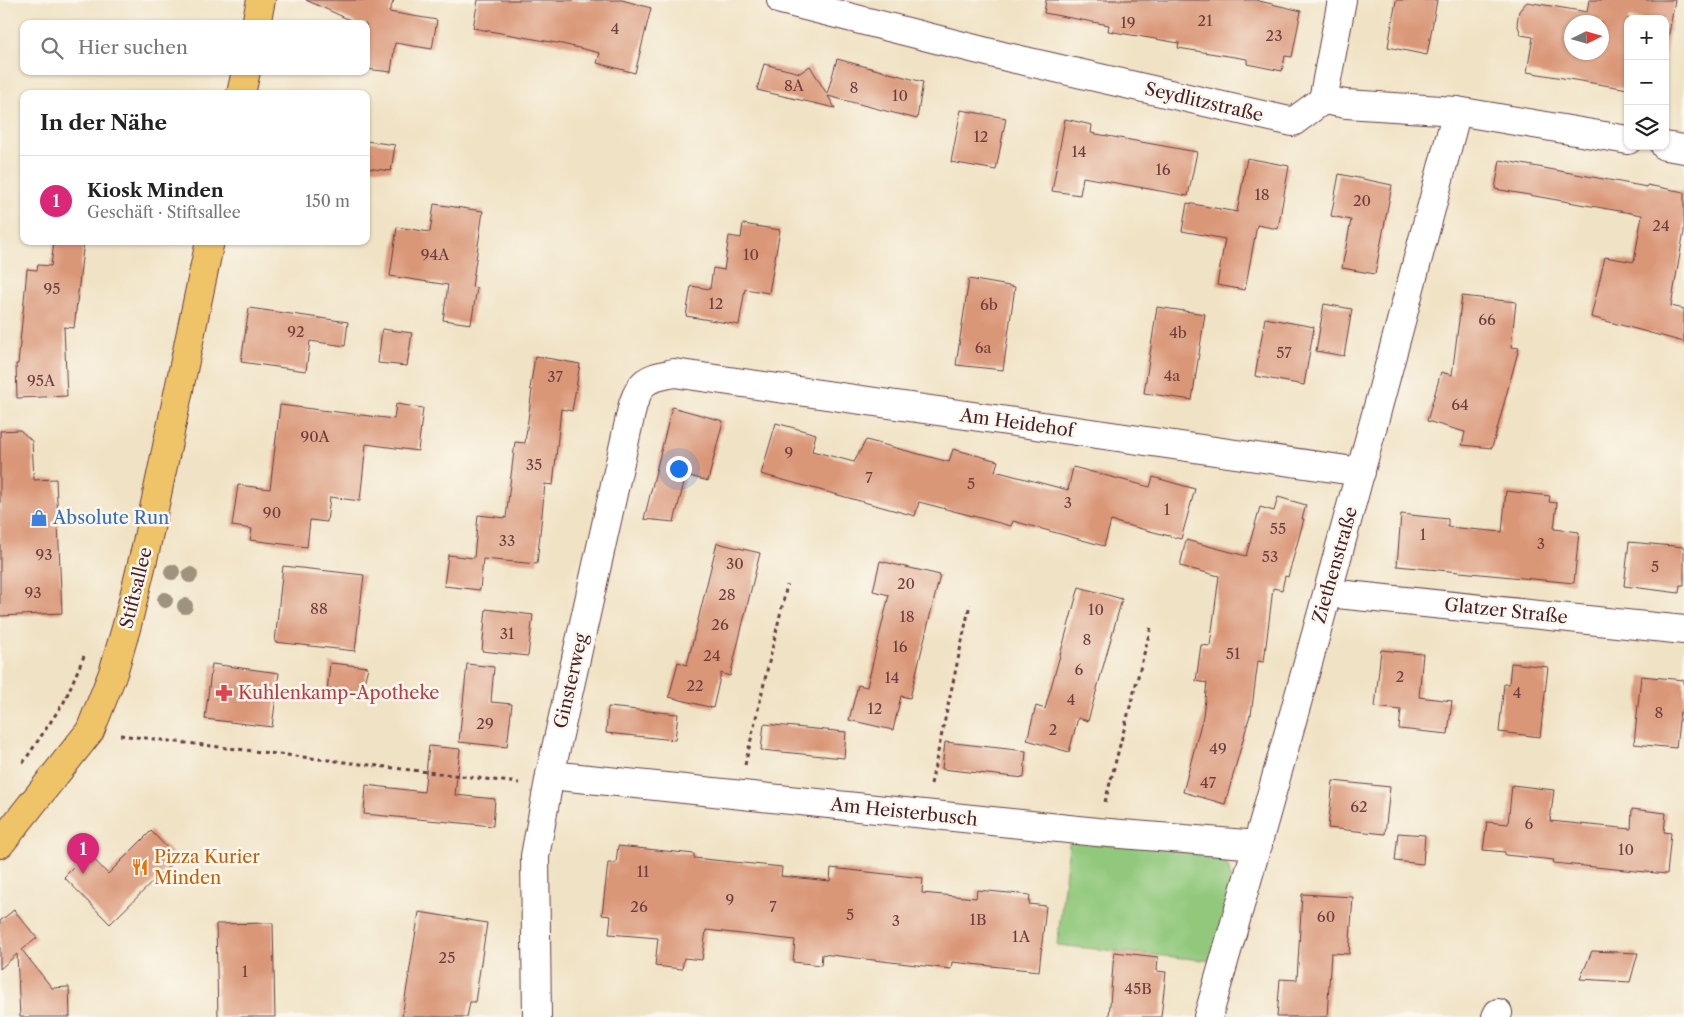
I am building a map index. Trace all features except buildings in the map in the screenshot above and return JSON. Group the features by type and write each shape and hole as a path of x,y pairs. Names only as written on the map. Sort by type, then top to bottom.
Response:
{"main road":[{"path":"257,20 261,0"},
{"path":"242,90 245,75"},
{"name":"Stiftsallee","path":"0,844 90,731 113,673 142,564 209,245"}],"street":[{"name":"Seydlitzstraße","path":"781,0 1007,57 1293,122 1323,100"},
{"path":"1342,0 1323,100 1346,104 1457,111 1624,139"},
{"name":"Ziethenstraße","path":"1208,1017 1328,593 1457,111"},
{"path":"1669,147 1684,149"},
{"name":"Am Heidehof","path":"674,373 1361,472"},
{"name":"Ginsterweg","path":"537,1017 535,856 550,774 633,404 639,387 652,378 674,373"},
{"name":"Glatzer Straße","path":"1328,593 1684,630"},
{"name":"Am Heisterbusch","path":"550,774 1097,832 1258,845"}],"path":[{"path":"738,795 787,585"},
{"path":"924,814 970,604"},
{"path":"1097,832 1151,626"},
{"path":"21,765 64,702 86,647"},
{"path":"90,731 526,784 550,774"}],"green space":[{"path":"1070,837 1216,854 1228,865 1232,883 1212,961 1057,945"}],"place":[{"name":"Absolute Run","path":"39,518"},
{"name":"Kuhlenkamp-Apotheke","path":"224,693"},
{"name":"Pizza Kurier Minden","path":"140,867"},
{"name":"Kiosk Minden","path":"83,874"}]}
